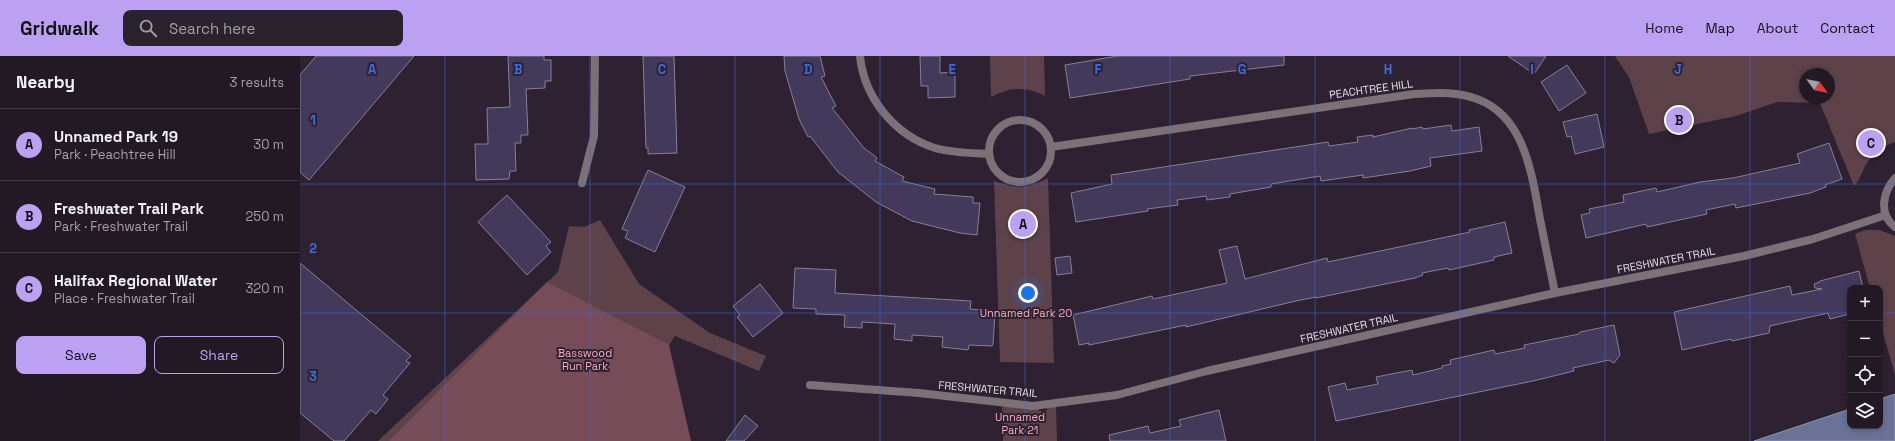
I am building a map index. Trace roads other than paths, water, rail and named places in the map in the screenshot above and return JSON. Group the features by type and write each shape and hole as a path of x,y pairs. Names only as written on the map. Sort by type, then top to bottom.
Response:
{"street":[{"path":"582,183 594,136 595,56"},
{"path":"860,56 864,81 869,92 886,115 908,134 934,148 949,151 989,154"},
{"name":"PEACHTREE HILL","path":"1051,147 1414,94 1454,93 1478,99 1498,111 1507,120 1515,132 1526,157 1530,169 1555,293"},
{"path":"1022,120 1033,123 1042,129 1048,137 1051,147 1051,157 1047,166 1041,174 1033,180 1014,182 1004,178 994,168 989,154 990,143 1002,126 1022,120"},
{"path":"1895,178 1889,185 1885,195 1884,205 1886,216 1895,227"},
{"name":"FRESHWATER TRAIL","path":"810,385 920,393 1033,406 1117,394 1207,371 1555,293 1744,256 1813,239 1886,216"}],"water":[{"path":"1895,394 1895,441 1754,441 1847,410 1847,429 1883,429 1883,398"}],"place":[{"name":"Freshwater Trail Park","path":"1679,120"},
{"name":"Halifax Regional Water","path":"1871,143"},
{"name":"Unnamed Park 19","path":"1023,224"}],"park label":[{"name":"Unnamed Park 20","path":"1026,313"},
{"name":"Basswood Run Park","path":"585,359"},
{"name":"Unnamed Park 21","path":"1020,423"}]}
